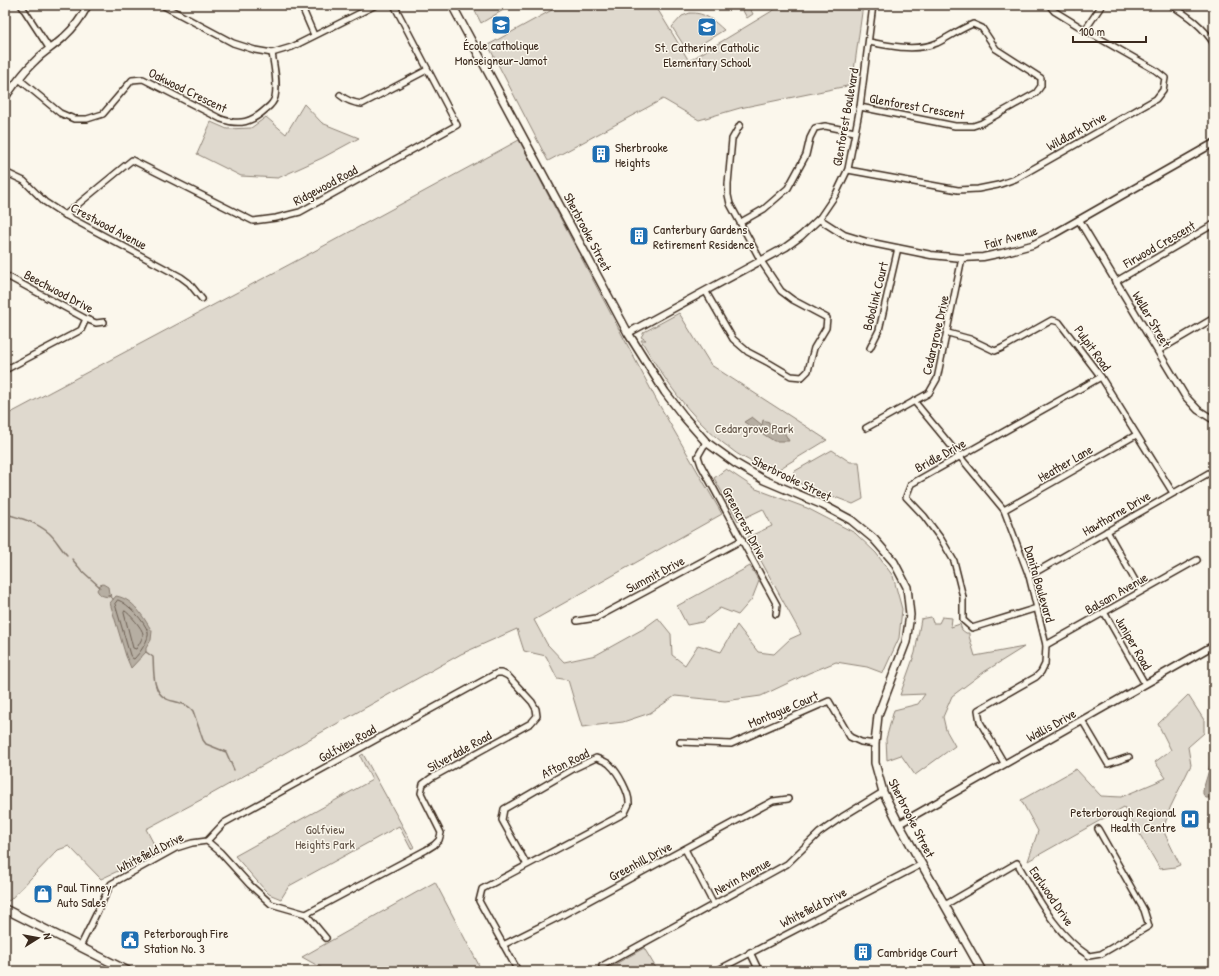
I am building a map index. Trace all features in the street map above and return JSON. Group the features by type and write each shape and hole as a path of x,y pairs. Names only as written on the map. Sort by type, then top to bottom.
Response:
{"main road":[{"name":"Sherbrooke Street","path":"452,5 628,333 665,392 706,442 735,463 764,480 823,505 851,520 874,539 894,562 907,587 910,615 906,642 878,715 875,763 883,792 899,824 982,971"},
{"path":"5,909 128,971"}],"street":[{"path":"21,5 49,48"},
{"path":"5,98 18,79 35,60 63,38 73,28 88,5"},
{"path":"162,5 233,43 255,50 272,53 292,46 376,5"},
{"path":"301,5 314,35"},
{"name":"Ridgewood Road","path":"65,215 132,160 253,222 276,218 300,212 457,125 394,5"},
{"name":"Glenforest Boulevard","path":"628,333 706,292 793,242 819,219 836,194 848,170 860,107 874,5"},
{"name":"Wildlark Drive","path":"848,170 958,190 978,189 998,185 1015,178 1156,99 1163,90 1165,78 1155,70 1085,30 1054,10 1049,5"},
{"path":"1085,30 1102,5"},
{"path":"1171,5 1192,19 1209,35 1214,44"},
{"name":"Glenforest Crescent","path":"860,107 955,126 973,126 982,123 1036,93 1041,86 1041,78 996,49 982,28 973,24 936,43 922,48 905,48 869,42"},
{"name":"Oakwood Crescent","path":"18,79 60,113 74,119 87,119 103,114 132,80 143,79 221,119 241,122 256,119 269,107 275,98 276,79 272,53"},
{"path":"340,95 354,104 362,104 427,70"},
{"path":"706,292 733,339 748,352 791,376 802,377 808,371 814,348 826,328 827,318 793,300 781,291 761,261 730,204 728,195 732,138 740,125"},
{"path":"741,222 764,209 788,188 806,155 814,128 825,126 855,132"},
{"name":"Fair Avenue","path":"819,219 844,235 867,242 931,255 962,258 983,257 1032,245 1214,143"},
{"name":"Crestwood Avenue","path":"5,172 24,181 45,202 65,215 181,277 189,283 202,299"},
{"name":"Weller Street","path":"1079,220 1185,396 1198,410 1214,420"},
{"name":"Firwood Crescent","path":"1115,282 1214,224"},
{"name":"Bobolink Court","path":"870,348 879,330 898,248"},
{"name":"Cedargrove Drive","path":"866,428 929,393 937,380 948,333 962,258"},
{"name":"Beechwood Drive","path":"5,277 7,276 86,319 96,323 104,322"},
{"path":"1158,351 1214,318"},
{"path":"5,370 81,330 86,319"},
{"name":"Pulpit Road","path":"948,333 970,339 995,351 1052,320 1059,322 1101,377 1173,493"},
{"name":"Bridle Drive","path":"1037,608 972,628 963,620 963,597 954,561 933,528 906,497 911,484 1101,377"},
{"name":"Danita Boulevard","path":"914,401 1004,510 1029,576 1037,608 1046,645 1045,664 1041,672 1036,677 978,710 980,722 1004,763"},
{"name":"Heather Lane","path":"1004,510 1136,435"},
{"name":"Greencrest Drive","path":"706,442 698,456 701,465 777,605 776,614"},
{"name":"Hawthorne Drive","path":"1029,576 1214,470"},
{"path":"1107,531 1141,591"},
{"name":"Summit Drive","path":"577,622 596,618 742,540"},
{"name":"Balsam Avenue","path":"1046,645 1197,560"},
{"name":"Juniper Road","path":"1104,612 1145,684"},
{"name":"Wallis Drive","path":"899,824 1214,645"},
{"name":"Golfview Road","path":"207,841 224,823 496,673 504,674"},
{"name":"Silverdale Road","path":"306,914 426,850 439,840 440,833 438,826 421,793 423,784 431,778 531,723 537,716 536,709 532,702 508,676 504,674"},
{"name":"Montague Court","path":"680,742 731,744 829,702 850,737 862,742 875,744"},
{"path":"1082,720 1108,764 1129,757"},
{"name":"Afton Road","path":"518,971 479,901 482,889 625,813 629,805 628,795 620,778 611,765 596,758 573,769 504,809 502,820 527,865"},
{"name":"Nevin Avenue","path":"602,966 787,864 819,833 883,792"},
{"name":"Greenhill Drive","path":"503,945 559,917 773,801 788,799"},
{"name":"Earlwood Drive","path":"945,906 1017,863 1050,918 1077,949 1089,956 1101,954 1149,926 1144,910 1098,829"},
{"path":"207,841 220,852 270,904 306,914 326,938"},
{"name":"Whitefield Drive","path":"80,947 111,884 176,848 192,843 207,841"},
{"path":"685,849 714,904"},
{"name":"Whitefield Drive","path":"716,971 922,864"},
{"path":"750,952 760,971"}],"green space":[{"path":"472,5 512,5 481,23"},
{"path":"561,5 655,5 689,61 782,5 863,5 852,85 740,108 699,120 663,99 548,161 488,45"},
{"path":"748,5 753,14 747,18 741,7"},
{"path":"690,13 700,14 713,20 724,30 688,52 672,27 682,16"},
{"path":"304,104 322,123 359,138 322,158 278,178 241,176 197,154 211,122 227,129 251,128 266,117 286,134"},
{"path":"519,140 657,401 722,514 534,620 547,644 564,662 596,655 643,629 658,618 671,634 672,655 685,665 698,645 721,652 737,625 758,652 774,654 790,639 801,634 748,537 772,526 763,509 738,521 714,478 726,469 756,489 807,508 855,533 876,553 893,576 902,609 899,638 883,673 867,667 836,662 761,696 725,701 675,696 650,713 623,722 582,727 568,680 557,678 546,656 524,651 517,629 461,654 208,796 146,829 158,852 101,879 69,846 58,850 9,901 5,899 5,416"},
{"name":"Cedargrove Park","path":"679,313 711,365 827,440 774,472 739,455 710,432 678,396 641,340 646,340 641,337 644,332"},
{"path":"832,450 850,462 859,462 863,499 853,504 791,480 795,471"},
{"path":"750,566 759,581 752,599 738,615 720,608 702,622 687,625 677,606"},
{"path":"931,617 933,623 939,623 942,617 952,618 951,627 960,624 962,630 969,633 975,656 1024,647 984,672 952,696 943,717 946,730 955,746 915,775 901,755 887,760 886,739 894,710 918,704 925,694 900,695 915,653 921,619"},
{"path":"1188,695 1204,720 1204,733 1188,747 1191,765 1170,808 1163,830 1180,865 1160,869 1124,807 1028,861 1038,831 1021,800 1076,769 1101,796 1121,797 1166,778 1155,762 1171,750 1158,724"},
{"name":"Golfview Heights Park","path":"363,754 414,847 411,849 399,826 289,886 281,899 269,894 235,856 372,780 360,756"},
{"path":"435,882 482,971 327,971 302,957"},
{"path":"644,948 656,968 650,971 603,971"}],"water":[{"path":"752,417 762,425 763,420 769,422 770,428 784,432 789,441 774,441 744,422"},
{"path":"103,584 108,587 111,595 109,597 102,595 97,590 100,585"},
{"path":"116,596 133,605 152,631 151,640 146,648 146,652 131,668 110,603"},
{"path":"1211,763 1214,768 1214,779 1211,782 1212,784 1214,783 1214,797 1206,798 1203,794 1203,790"}],"waterway":[{"path":"5,514 28,521 44,529 51,535 67,555"},
{"path":"72,559 81,570 100,587"},
{"path":"108,595 113,599"},
{"path":"146,652 153,657 154,680 161,695 167,699 184,704 192,709 203,740 206,744 226,752 234,770"}],"place":[{"name":"École catholique Monseigneur-Jamot","path":"501,25"},
{"name":"St. Catherine Catholic Elementary School","path":"707,27"},
{"name":"Sherbrooke Heights","path":"601,154"},
{"name":"Canterbury Gardens Retirement Residence","path":"639,236"},
{"name":"Peterborough Regional Health Centre","path":"1190,819"},
{"name":"Paul Tinney Auto Sales","path":"43,894"},
{"name":"Peterborough Fire Station No. 3","path":"130,940"},
{"name":"Cambridge Court","path":"863,952"}]}
